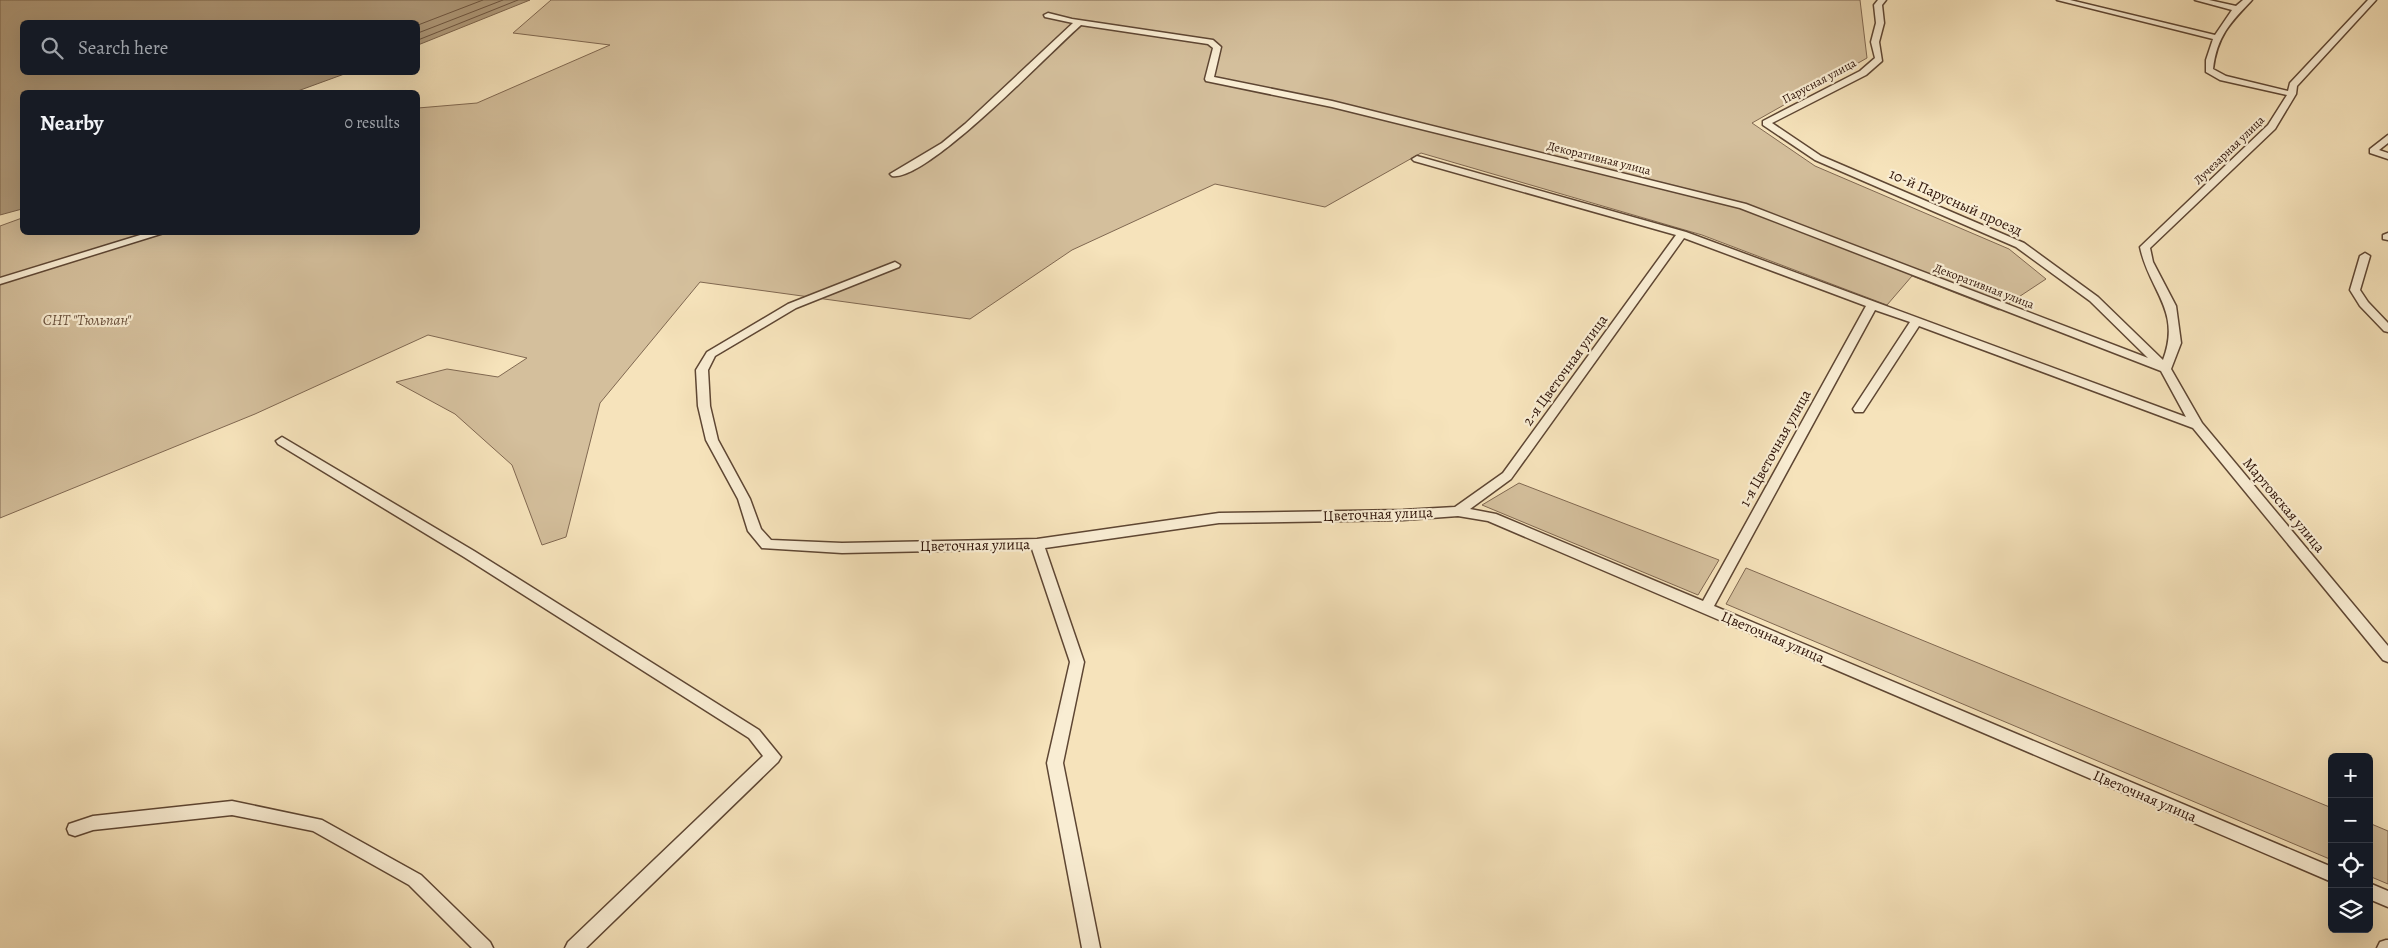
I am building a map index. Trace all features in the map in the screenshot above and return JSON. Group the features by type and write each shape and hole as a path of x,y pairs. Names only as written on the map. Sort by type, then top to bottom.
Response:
{"street":[{"name":"Парусная улица","path":"1766,123 1863,73 1879,59 1875,42 1880,23 1878,5 1882,0"},
{"path":"2060,0 2217,38"},
{"path":"2199,0 2236,9"},
{"path":"2248,0 2236,9 2217,38 2210,57 2209,70 2213,74 2292,94 2293,85 2372,0"},
{"name":"Декоративная улица","path":"1048,15 1079,22 1210,42 1217,47 1209,79 1332,104 1743,206 2165,369"},
{"path":"895,174 914,167 963,130 1052,45 1079,22"},
{"name":"Лучезарная улица","path":"2165,369 2175,343 2171,306 2148,262 2145,247 2272,127 2292,94"},
{"name":"10-й Парусный проезд","path":"1766,123 1818,158 2020,245 2094,298 2165,369"},
{"path":"2388,138 2373,151 2388,156"},
{"path":"1416,159 1682,234 2197,425"},
{"name":"2-я Цветочная улица","path":"1458,511 1507,476 1682,234"},
{"path":"0,281 152,235"},
{"path":"2366,256 2355,290 2364,304 2388,329"},
{"name":"Цветочная улица","path":"895,265 792,306 711,354 702,370 704,406 712,440 744,498 755,531 767,545 842,548 1037,544 1219,518 1403,515 1458,511 1491,517 2328,873"},
{"name":"1-я Цветочная улица","path":"1706,608 1873,304"},
{"path":"1858,409 1917,320"},
{"name":"Мартовская улица","path":"2165,369 2197,425 2388,656"},
{"path":"282,441 469,554 754,734 773,757 574,948"},
{"path":"1037,544 1077,662 1055,763 1091,948"},
{"path":"75,829 92,823 232,808 316,825 415,880 484,948"},
{"path":"2373,893 2388,899"}],"green space":[{"name":"СНТ \"Тюльпан\"","path":"551,0 1860,0 1867,58 1752,123 1815,166 2009,249 2046,279 1999,310 1912,276 1887,305 1702,235 1421,153 1325,207 1215,184 1072,250 970,319 700,282 600,403 566,537 542,545 512,465 455,414 396,382 447,369 498,377 527,358 428,335 255,414 0,518 0,226 20,219 20,235 420,235 420,108 477,103 610,45 513,33"},
{"path":"1519,483 1719,560 1698,595 1482,505"},
{"path":"1746,568 2328,806 2328,858 1726,604"},
{"path":"2373,825 2388,831 2388,884 2373,878"}],"water":[{"path":"0,0 530,0 420,44 420,20 20,20 20,75 342,75 300,90 20,90 20,210 0,215"}]}
